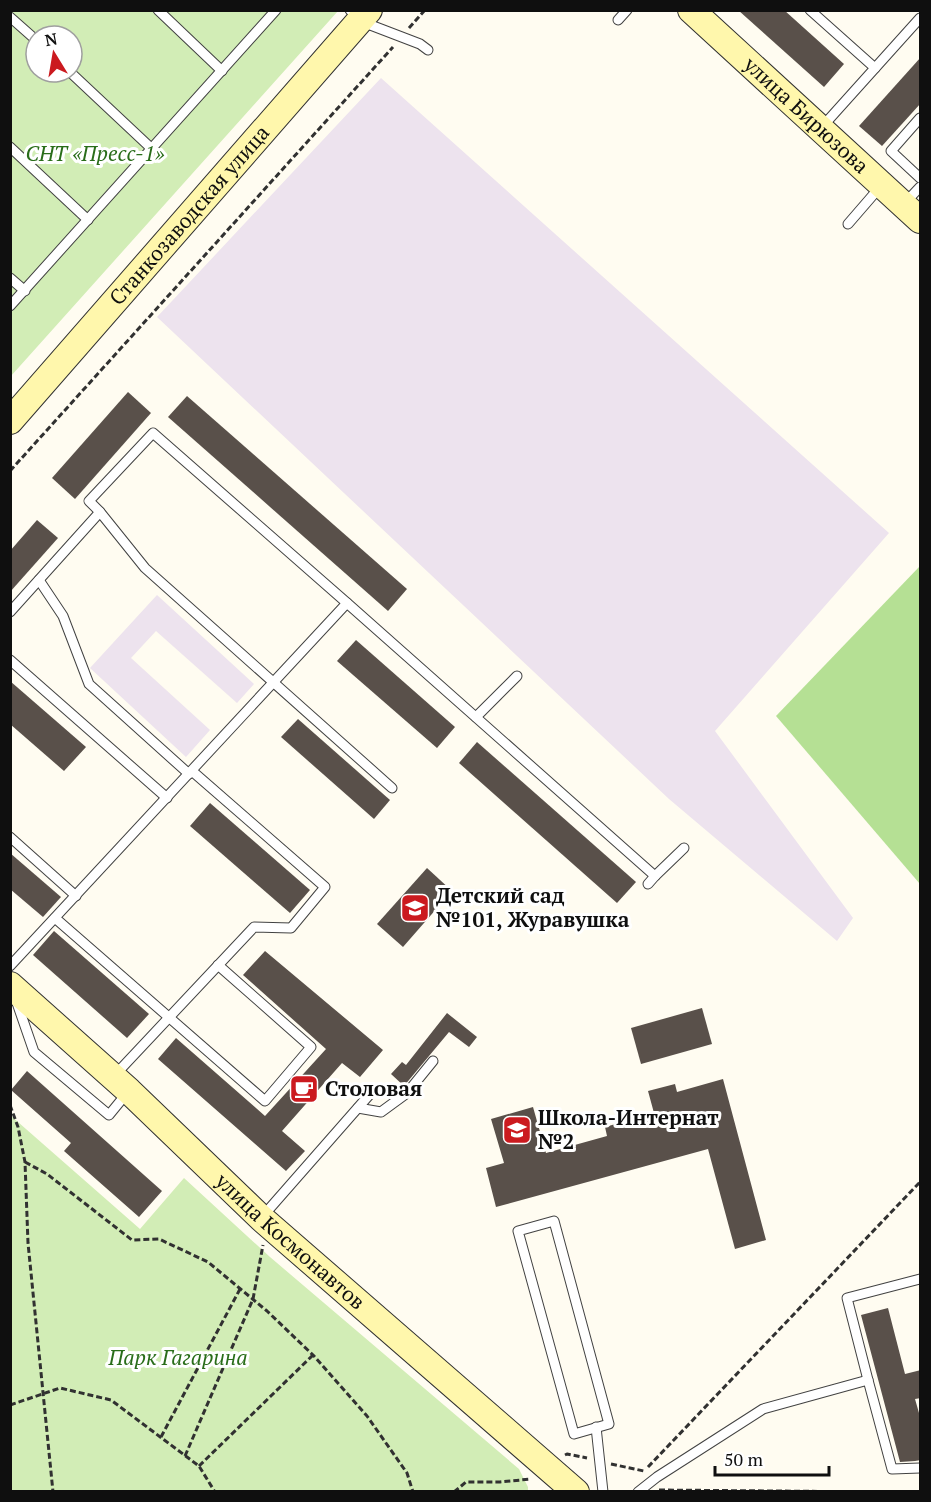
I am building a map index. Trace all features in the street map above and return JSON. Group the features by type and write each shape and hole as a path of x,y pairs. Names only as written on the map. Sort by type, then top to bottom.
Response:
{"street":[{"name":"улица Бирюзова","path":"691,10 881,185 915,204"},
{"name":"Станкозаводская улица","path":"10,421 360,14"},
{"name":"улица Космонавтов","path":"13,993 121,1084 264,1220 576,1491"}],"lane":[{"path":"158,10 222,71"},
{"path":"10,306 276,10"},
{"path":"618,20 627,10"},
{"path":"810,10 874,68"},
{"path":"360,14 428,50"},
{"path":"10,17 24,29"},
{"path":"820,129 921,18"},
{"path":"83,84 152,149"},
{"path":"921,118 891,151 921,178"},
{"path":"10,147 88,220"},
{"path":"848,224 881,185"},
{"path":"10,278 25,291"},
{"path":"392,788 144,568 89,501 153,433 655,876"},
{"path":"10,612 100,512"},
{"path":"13,993 34,1052 109,1115 121,1084 169,1018 254,927 291,928 325,887 89,684 63,616 39,580"},
{"path":"10,966 347,603"},
{"path":"10,660 167,798"},
{"path":"476,717 517,676"},
{"path":"10,837 76,896"},
{"path":"648,884 684,848"},
{"path":"55,918 265,1101 312,1047 218,965"},
{"path":"358,1108 381,1112 406,1093 433,1061"},
{"path":"264,1220 370,1094"},
{"path":"554,1221 609,1424 596,1427 574,1434 518,1231 554,1221"},
{"path":"921,1279 847,1298 892,1469 921,1468"},
{"path":"640,1490 763,1409 868,1380"},
{"path":"596,1427 603,1491"}],"path":[{"path":"10,471 425,10"},
{"path":"11,1108 18,1127 25,1162 28,1243 53,1491"},
{"path":"25,1162 47,1174 132,1240 159,1239 208,1262 253,1299 313,1355 367,1416 407,1473 412,1491"},
{"path":"887,1491 640,1490 644,1471 921,1182"},
{"path":"185,1456 253,1299 264,1220"},
{"path":"161,1437 240,1289"},
{"path":"199,1466 313,1355"},
{"path":"10,1405 60,1388 111,1400 199,1466 215,1491"}],"shaded area":[{"path":"381,78 889,533 715,731 853,918 837,941 669,799 157,317"},
{"path":"157,595 254,684 237,703 156,631 131,658 210,730 186,757 90,668"}],"green space":[{"name":"СНТ «Пресс-1»","path":"11,11 338,11 11,376"},
{"path":"920,566 920,884 776,716"},
{"name":"Парк Гагарина","path":"10,1115 140,1229 184,1178 270,1257 519,1469 528,1491 11,1491"}],"building":[{"path":"738,10 784,10 844,64 824,87"},
{"path":"921,57 921,103 882,146 859,126"},
{"path":"128,392 151,413 75,499 52,478"},
{"path":"187,396 407,589 388,611 168,417"},
{"path":"37,520 58,538 10,592 10,551"},
{"path":"356,640 455,727 437,748 337,661"},
{"path":"10,681 86,747 64,771 10,724"},
{"path":"298,719 390,800 374,819 281,737"},
{"path":"477,742 636,882 617,903 459,763"},
{"path":"210,803 310,890 290,913 190,826"},
{"path":"10,853 61,897 43,917 10,889"},
{"name":"Детский сад №101, Журавушка","path":"427,868 452,891 403,947 377,924"},
{"path":"54,931 149,1014 127,1038 33,955"},
{"path":"265,951 383,1050 360,1077 342,1063 282,1131 305,1151 286,1171 158,1059 176,1038 265,1116 326,1049 243,975"},
{"path":"702,1008 712,1044 641,1064 631,1028"},
{"path":"447,1013 477,1037 469,1047 449,1032 404,1086 391,1074 402,1062 406,1065"},
{"path":"27,1071 162,1191 139,1217 64,1151 71,1143 11,1090"},
{"name":"Школа-Интернат №2","path":"723,1079 766,1240 735,1249 708,1149 496,1207 486,1168 504,1163 491,1119 533,1107 546,1153 607,1136 605,1127 654,1113 648,1091 675,1084 677,1092"},
{"path":"888,1308 905,1374 921,1370 921,1398 915,1399 921,1420 921,1460 900,1462 861,1315"}],"place":[{"name":"Детский сад №101, Журавушка","path":"415,908"},
{"name":"Столовая","path":"304,1089"},
{"name":"Школа-Интернат №2","path":"517,1130"}]}
